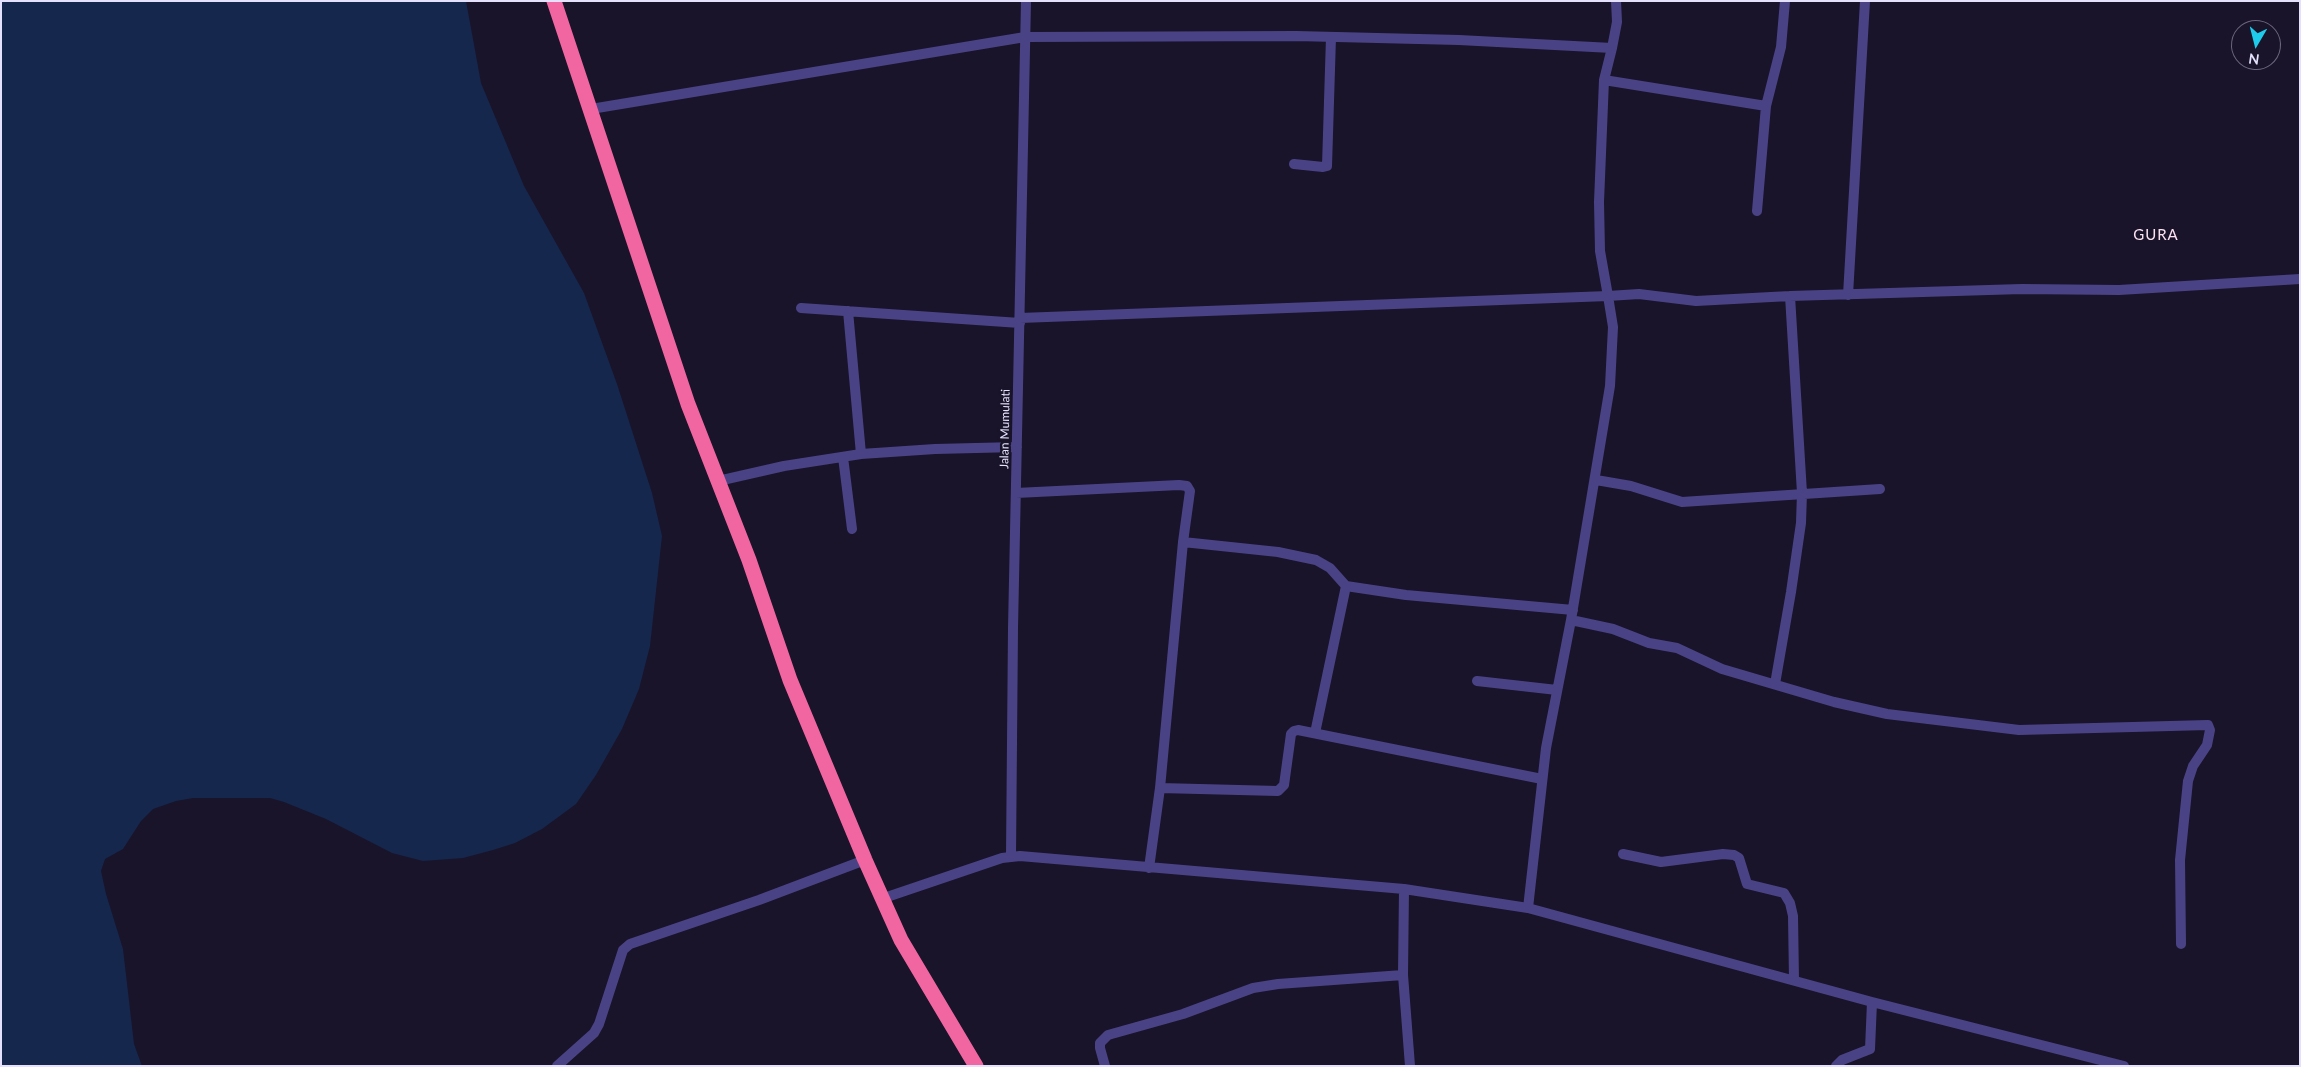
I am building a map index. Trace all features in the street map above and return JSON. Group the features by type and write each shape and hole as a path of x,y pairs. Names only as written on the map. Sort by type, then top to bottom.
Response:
{"highway":[{"path":"554,1 688,404 749,560 790,680 865,860 902,940 975,1065"}],"street":[{"name":"Jalan Mumulati","path":"1011,856 1026,1"},
{"path":"1528,908 1542,779 1596,480 1610,386 1613,320 1600,251 1599,202 1604,80 1617,22 1616,1"},
{"path":"1757,211 1766,106 1780,47 1785,1"},
{"path":"1848,295 1865,1"},
{"path":"591,109 1025,37 1459,40 1612,48"},
{"path":"1294,164 1326,166 1331,38"},
{"path":"1604,80 1766,106"},
{"path":"801,308 1020,320 1639,294 1696,301 1790,296 2022,289 2119,290 2300,279"},
{"path":"1775,684 1792,592 1801,523 1802,493 1790,296"},
{"path":"848,311 861,454"},
{"path":"718,481 784,466 861,454 935,449 1017,447"},
{"path":"843,457 852,529"},
{"path":"1596,480 1631,486 1682,502 1880,489"},
{"path":"1016,493 1179,485 1189,488 1190,494 1183,542 1160,788 1149,868"},
{"path":"1183,542 1278,552 1316,560 1330,568 1346,586 1406,596 1572,615 1649,643 1678,648 1715,666 1887,714 2019,730 2208,725 2210,730 2207,745 2194,766 2188,781 2180,860 2181,944"},
{"path":"1315,733 1346,586"},
{"path":"1478,681 1557,690"},
{"path":"1160,788 1278,791 1284,785 1291,734 1294,730 1542,779"},
{"path":"1623,854 1661,862 1723,854 1734,855 1739,858 1747,884 1784,893 1790,903 1793,916 1794,980"},
{"path":"884,898 1011,856 1072,859 1149,868 1404,889 1528,908 1872,1002 2124,1066"},
{"path":"557,1066 588,1039 596,1029 619,959 623,950 630,944 759,900 865,860"},
{"path":"1404,889 1403,975 1410,1066"},
{"path":"1105,1066 1100,1043 1108,1035 1183,1014 1253,988 1278,984 1403,975"},
{"path":"1836,1066 1842,1060 1870,1049 1872,1002"}],"water":[{"path":"1,1 466,1 481,83 524,186 584,293 617,384 652,493 662,536 650,646 639,689 622,729 596,775 576,804 542,829 515,843 493,850 463,858 423,861 392,853 326,819 270,798 193,798 176,801 153,809 141,821 123,849 105,859 101,871 123,949 134,1044 142,1066 1,1066"}],"district":[{"name":"GURA","path":"2156,235"}]}
